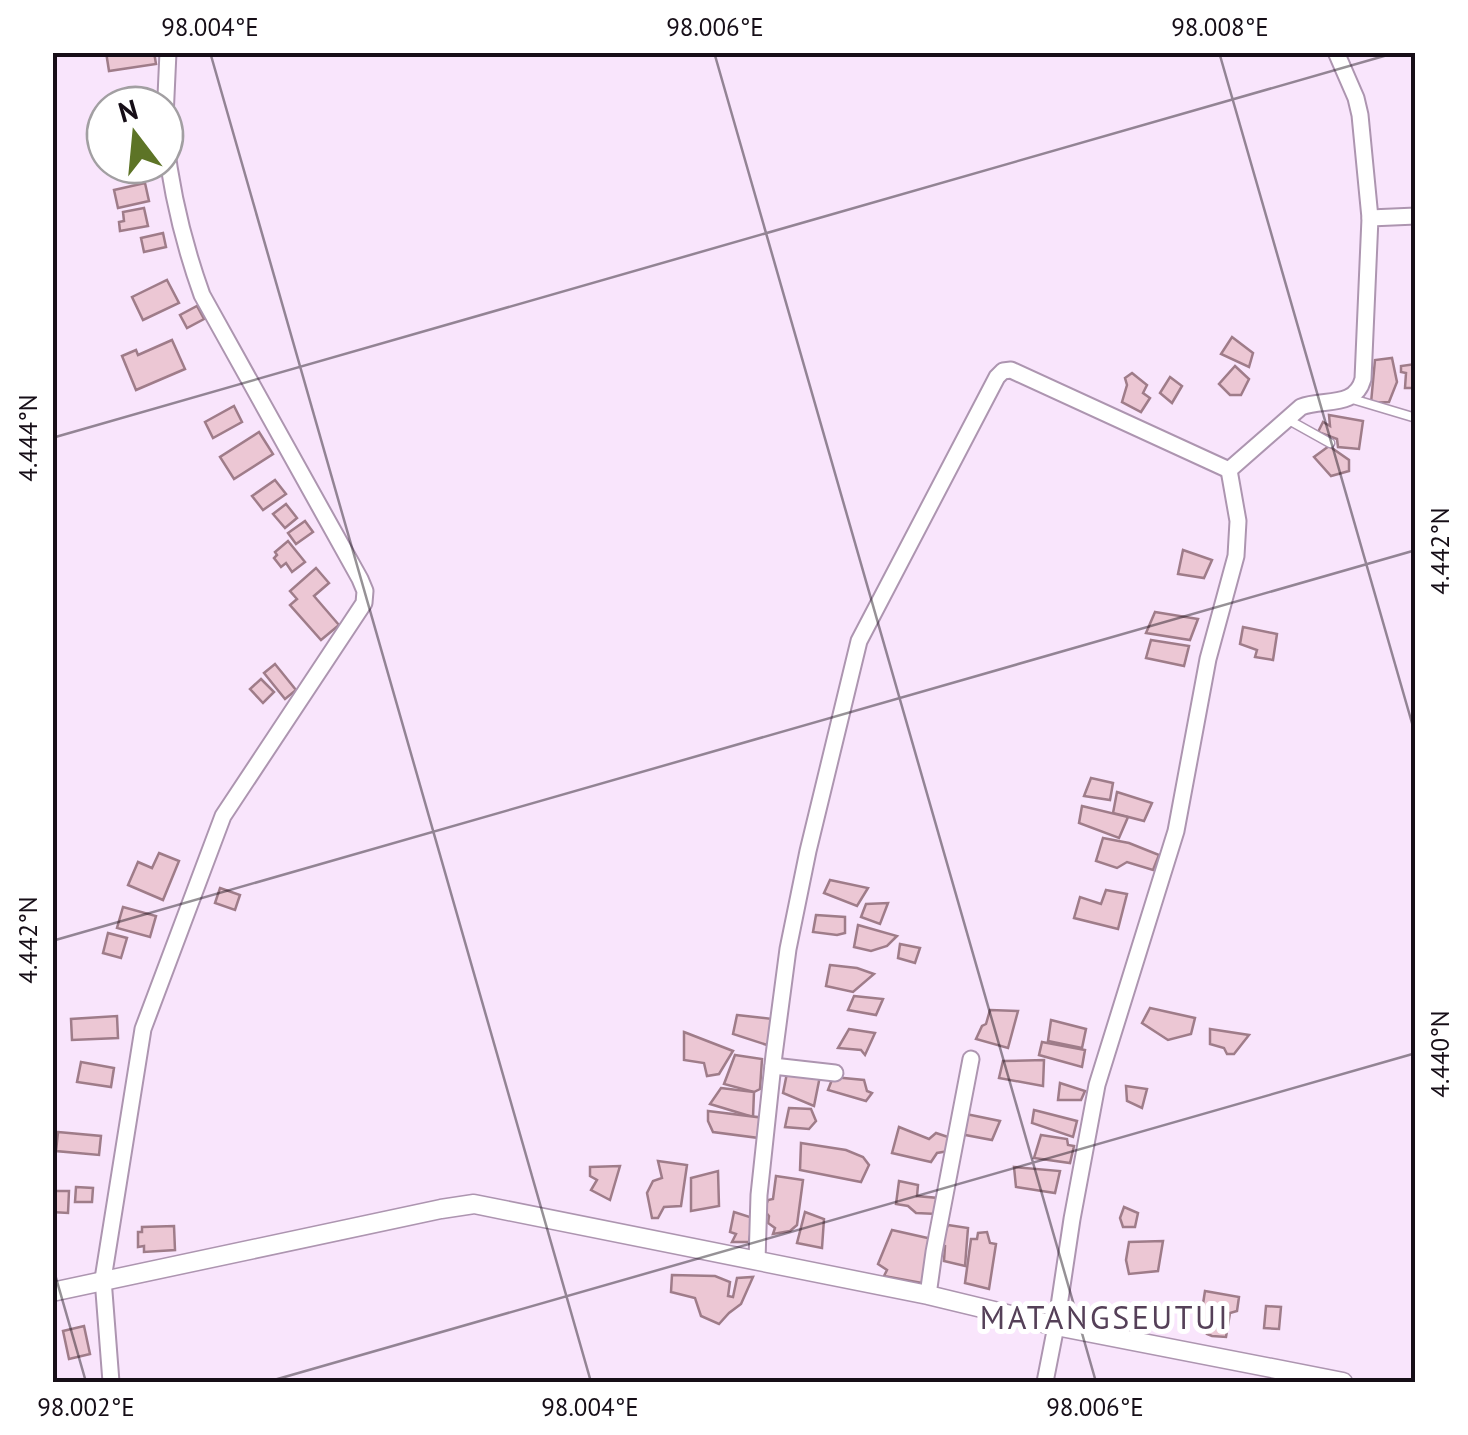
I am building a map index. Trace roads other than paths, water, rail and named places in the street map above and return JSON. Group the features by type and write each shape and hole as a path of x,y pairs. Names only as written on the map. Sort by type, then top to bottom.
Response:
{"street":[{"path":"166,85 168,52"},
{"path":"1228,470 1305,405 1350,398 1363,379 1370,218 1360,115 1336,52"},
{"path":"111,1382 103,1280 143,1029 223,816 365,597 363,584 202,295 188,254 173,185"},
{"path":"1370,218 1416,216"},
{"path":"757,1261 759,1195 788,949 859,641 1000,373 1012,370 1228,470"},
{"path":"1045,1382 1097,1085 1176,831 1208,659 1236,556 1238,521 1228,470"},
{"path":"928,1295 971,1059"},
{"path":"772,1066 835,1073"},
{"path":"52,1292 474,1204 1342,1382"}],"lane":[{"path":"1350,398 1416,418"},
{"path":"1287,419 1330,443"}],"district":[{"name":"MATANGSEUTUI","path":"1105,1318"}]}
